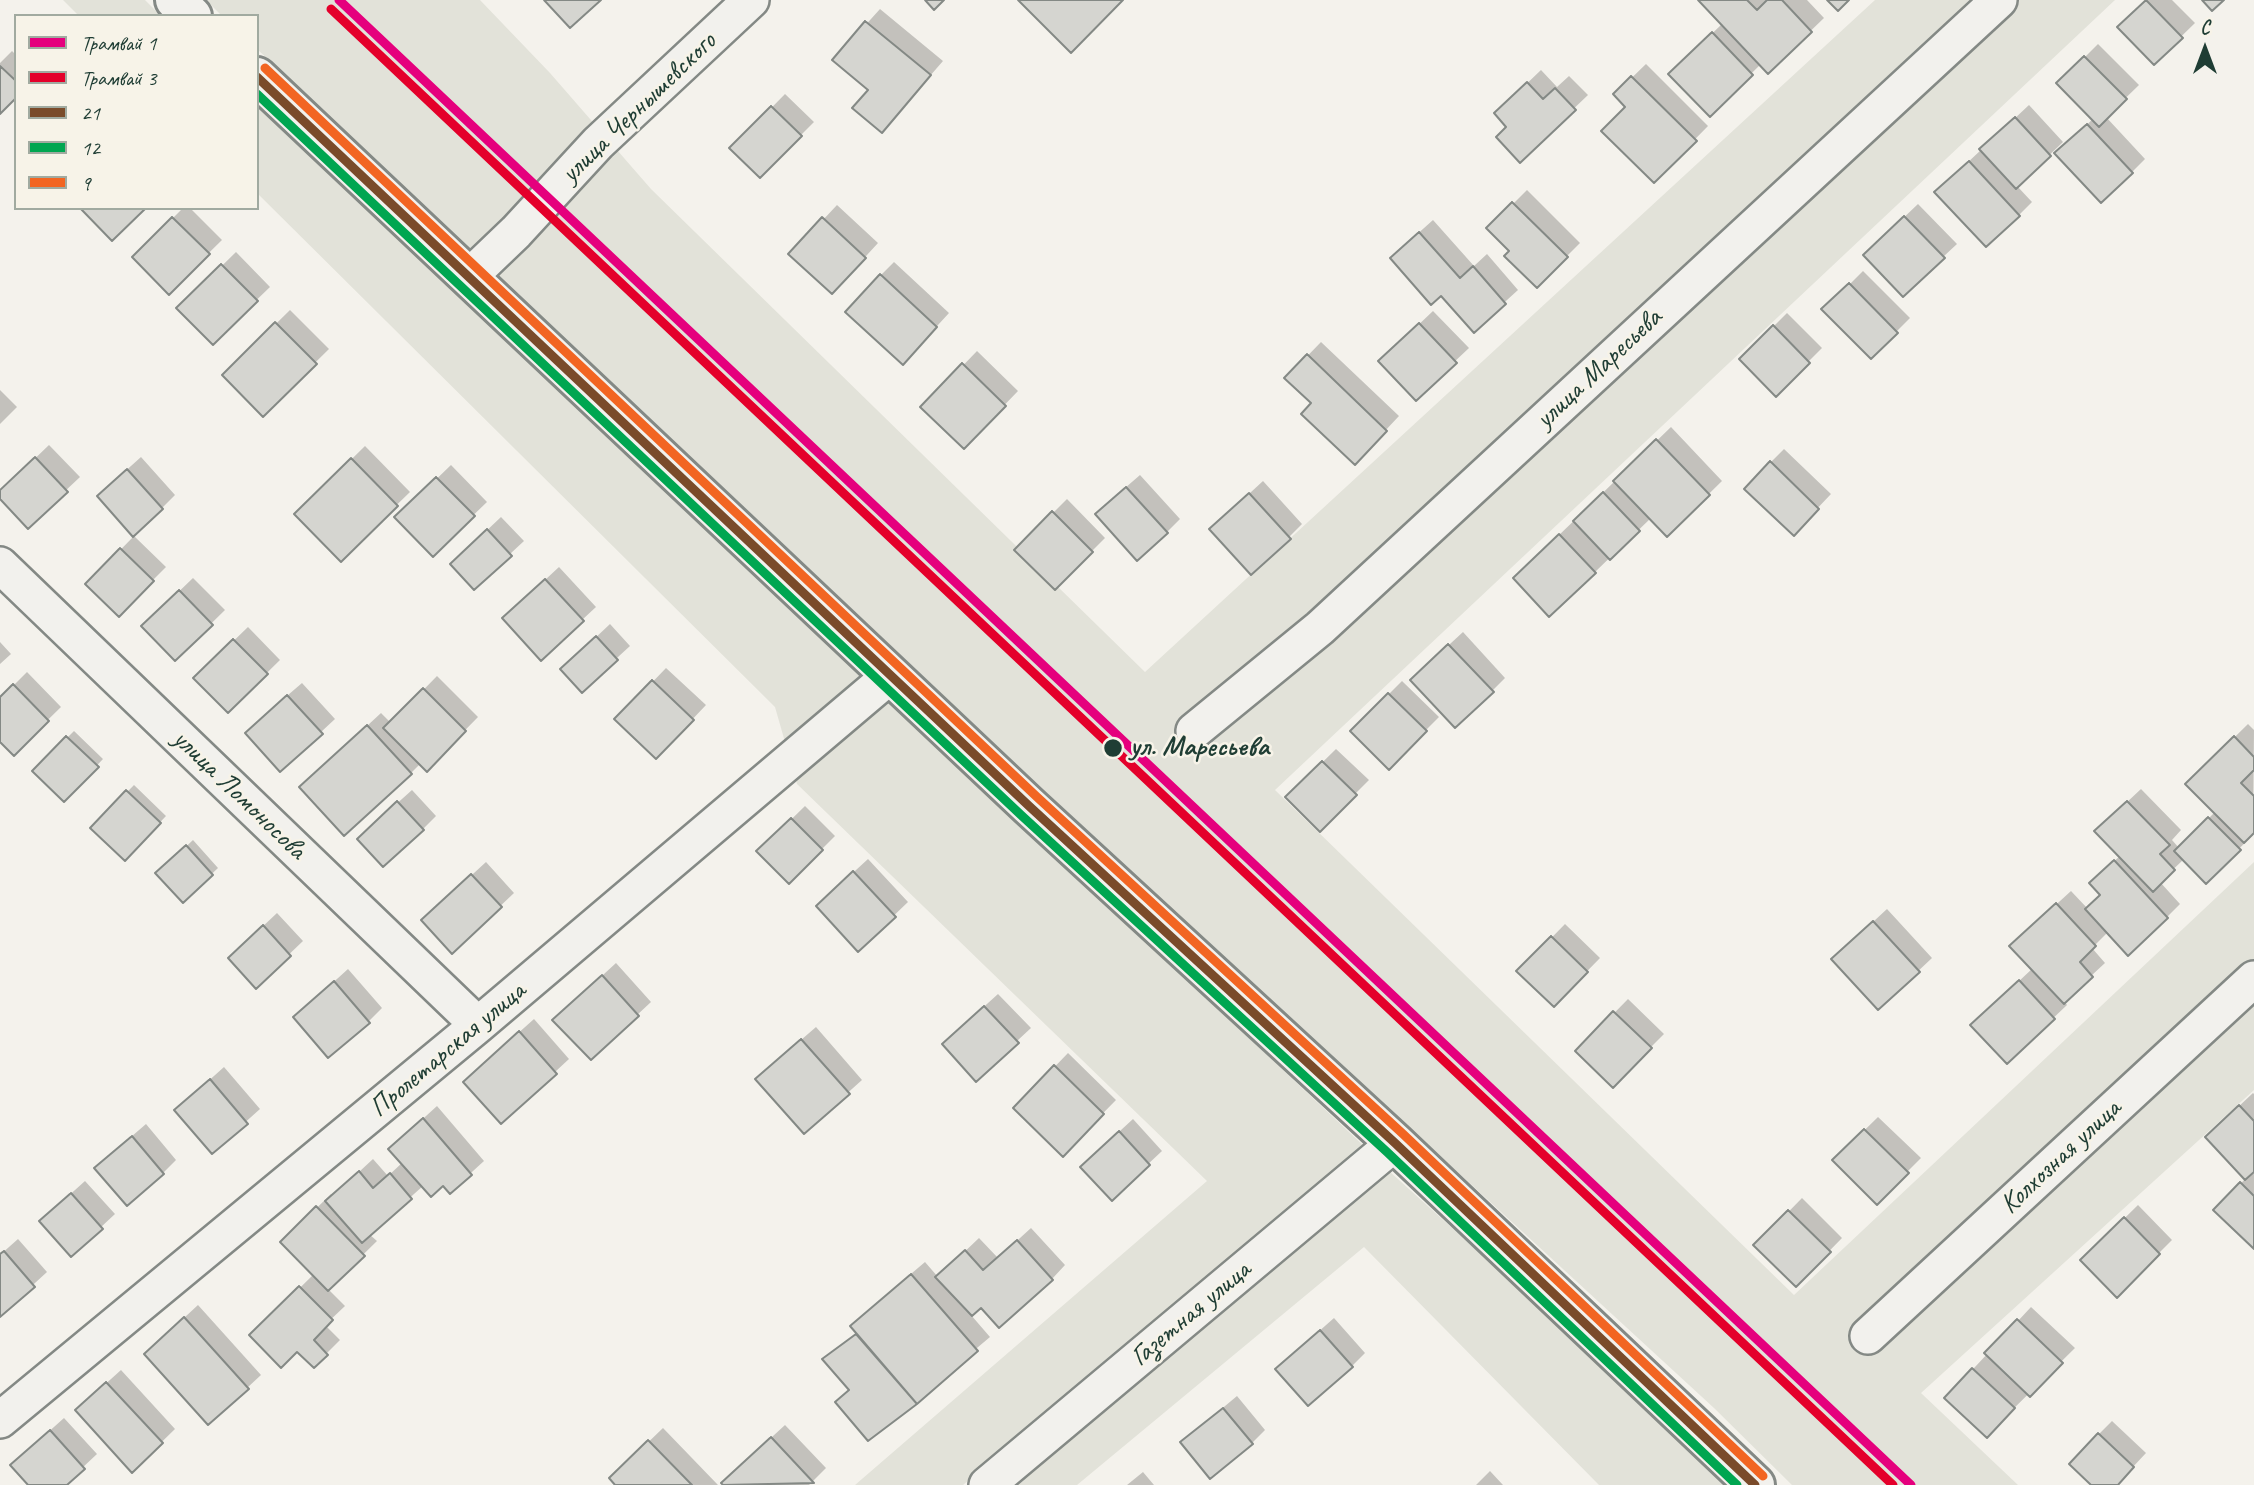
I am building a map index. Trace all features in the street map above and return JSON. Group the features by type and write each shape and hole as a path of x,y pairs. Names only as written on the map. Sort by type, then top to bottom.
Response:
{"main road":[{"path":"175,0 190,14"},
{"path":"259,80 1029,806 1395,1143 1755,1485"}],"street":[{"name":"улица Чернышевского","path":"468,276 516,232 598,143 751,0"},
{"name":"улица Маресьева","path":"1194,731 1320,628 1999,0"},
{"name":"улица Ломоносова","path":"0,565 478,1025"},
{"name":"Пролетарская улица","path":"0,1420 478,1025 891,675"},
{"name":"Колхозная улица","path":"1868,1336 2254,979"},
{"name":"Газетная улица","path":"987,1485 1395,1143"}],"shaded area":[{"path":"63,0 145,0 159,14 77,14"},
{"path":"206,0 480,0 550,73 651,189 1145,672 1875,0 2115,0 1275,790 1794,1295 2254,862 2254,1090 1921,1393 2018,1485 1792,1485 1714,1408 1111,853 259,51 259,14 220,14"},
{"path":"259,108 1365,1147 963,1485 855,1485 1207,1181 797,784 775,707 259,195"},
{"path":"1389,1171 1594,1356 1729,1485 1599,1485 1364,1247 1077,1485 1009,1485"}],"building":[{"path":"544,0 601,0 570,28"},
{"path":"925,0 944,0 934,10"},
{"path":"1018,0 1123,0 1071,53"},
{"path":"1698,0 1747,0 1757,10 1767,0 1782,0 1812,32 1768,74"},
{"path":"1827,0 1849,0 1838,11"},
{"path":"2146,0 2183,38 2154,65 2117,27"},
{"path":"2202,0 2224,0 2212,11"},
{"path":"865,21 931,75 882,133 852,108 868,90 832,60"},
{"path":"1712,32 1753,75 1710,117 1668,74"},
{"path":"2084,56 2127,99 2099,127 2056,83"},
{"path":"0,66 14,79 14,100 0,114"},
{"path":"1631,76 1697,141 1654,183 1601,131 1625,107 1613,94"},
{"path":"1527,82 1543,99 1555,88 1576,110 1520,163 1496,137 1506,127 1494,113"},
{"path":"771,106 802,136 760,178 729,148"},
{"path":"2015,117 2051,156 2016,189 1979,149"},
{"path":"2087,124 2133,173 2101,203 2054,153"},
{"path":"1969,161 2020,216 1986,247 1934,192"},
{"path":"1512,202 1568,257 1537,288 1504,256 1509,251 1486,228"},
{"path":"82,210 144,210 112,241"},
{"path":"1904,216 1945,258 1903,297 1863,255"},
{"path":"172,217 210,254 169,295 132,257"},
{"path":"822,217 866,258 832,294 788,254"},
{"path":"1419,232 1460,278 1473,266 1506,304 1474,333 1441,296 1431,305 1390,258"},
{"path":"221,264 258,301 213,345 176,308"},
{"path":"880,274 937,327 903,365 845,312"},
{"path":"1849,283 1898,333 1871,359 1821,309"},
{"path":"275,322 317,364 263,417 222,375"},
{"path":"1419,323 1457,363 1416,401 1378,361"},
{"path":"1773,325 1810,363 1776,397 1739,359"},
{"path":"1307,354 1387,431 1355,465 1301,414 1311,403 1284,378"},
{"path":"962,363 1006,406 964,449 920,407"},
{"path":"1656,439 1710,495 1667,537 1613,481"},
{"path":"35,457 68,492 28,529 0,499 0,490"},
{"path":"351,458 398,506 341,562 294,514"},
{"path":"1770,461 1819,509 1794,536 1744,489"},
{"path":"127,469 163,509 133,537 97,496"},
{"path":"436,477 475,516 433,557 394,517"},
{"path":"1126,487 1168,533 1137,561 1095,514"},
{"path":"1603,492 1640,531 1610,560 1573,521"},
{"path":"1249,493 1291,539 1251,575 1209,529"},
{"path":"1052,511 1093,552 1055,590 1014,550"},
{"path":"487,529 512,556 474,590 450,564"},
{"path":"1559,534 1596,573 1549,617 1513,578"},
{"path":"120,548 154,581 119,617 85,584"},
{"path":"545,579 584,621 541,661 502,618"},
{"path":"179,590 213,625 175,661 141,626"},
{"path":"596,636 618,660 582,693 560,669"},
{"path":"233,639 268,674 228,713 193,678"},
{"path":"1448,644 1494,692 1455,728 1410,680"},
{"path":"652,680 694,720 656,759 614,719"},
{"path":"13,684 49,721 14,756 0,742 0,697"},
{"path":"423,688 466,731 427,772 383,728"},
{"path":"1388,693 1427,731 1389,770 1350,731"},
{"path":"287,695 323,734 280,772 245,733"},
{"path":"367,725 412,774 344,836 299,787"},
{"path":"66,736 99,767 64,802 32,771"},
{"path":"2234,736 2254,757 2254,770 2241,783 2254,796 2254,833 2244,843 2185,784"},
{"path":"1322,761 1357,795 1320,832 1285,797"},
{"path":"126,790 161,823 125,861 90,828"},
{"path":"397,801 424,830 383,867 357,839"},
{"path":"2127,801 2170,845 2160,854 2175,870 2153,892 2094,831"},
{"path":"2208,817 2241,850 2206,884 2174,851"},
{"path":"791,818 823,850 789,884 756,851"},
{"path":"186,845 213,875 183,903 155,873"},
{"path":"2114,860 2168,918 2128,956 2085,909 2100,895 2089,883"},
{"path":"853,871 896,917 858,952 816,906"},
{"path":"471,874 502,907 452,954 421,920"},
{"path":"2056,903 2096,946 2080,962 2093,977 2064,1004 2009,946"},
{"path":"1873,921 1920,972 1878,1010 1831,959"},
{"path":"263,925 291,956 256,989 228,958"},
{"path":"1551,936 1588,972 1554,1007 1516,971"},
{"path":"602,975 639,1016 591,1060 552,1020"},
{"path":"2019,980 2055,1019 2007,1064 1970,1025"},
{"path":"334,981 370,1023 328,1058 293,1017"},
{"path":"984,1006 1019,1043 976,1082 942,1044"},
{"path":"1613,1011 1652,1048 1613,1088 1575,1051"},
{"path":"519,1031 557,1074 501,1124 463,1082"},
{"path":"801,1039 850,1094 804,1134 755,1079"},
{"path":"1054,1065 1104,1114 1063,1157 1013,1108"},
{"path":"210,1079 248,1124 212,1154 174,1110"},
{"path":"2239,1105 2254,1121 2254,1172 2245,1180 2205,1137"},
{"path":"423,1118 472,1175 450,1194 443,1186 431,1197 388,1149"},
{"path":"1864,1129 1909,1173 1877,1205 1832,1160"},
{"path":"1119,1131 1150,1165 1112,1201 1080,1167"},
{"path":"132,1136 164,1174 127,1206 94,1168"},
{"path":"359,1171 373,1188 390,1173 412,1199 362,1243 325,1201"},
{"path":"2240,1182 2254,1196 2254,1249 2213,1210"},
{"path":"71,1193 103,1229 71,1257 39,1221"},
{"path":"316,1206 365,1256 328,1291 280,1242"},
{"path":"1788,1210 1831,1252 1796,1287 1753,1245"},
{"path":"2124,1217 2160,1254 2117,1298 2080,1260"},
{"path":"1017,1240 1053,1280 999,1328 981,1308 972,1316 935,1277 965,1250 983,1270"},
{"path":"4,1251 35,1287 0,1317 0,1254"},
{"path":"911,1274 978,1351 917,1404 850,1326"},
{"path":"299,1286 333,1320 314,1340 328,1355 314,1368 297,1352 281,1368 249,1335"},
{"path":"184,1317 249,1389 208,1425 144,1354"},
{"path":"2017,1319 2063,1363 2030,1397 1984,1353"},
{"path":"1320,1330 1353,1367 1308,1406 1275,1369"},
{"path":"856,1334 917,1404 868,1441 835,1402 849,1390 822,1359"},
{"path":"1972,1368 2015,1408 1987,1438 1944,1398"},
{"path":"106,1382 163,1443 132,1473 75,1410"},
{"path":"1223,1408 1253,1444 1210,1479 1180,1442"},
{"path":"50,1430 85,1469 67,1485 28,1485 10,1465"},
{"path":"2098,1433 2134,1467 2118,1485 2091,1485 2069,1464"},
{"path":"771,1437 814,1483 721,1483"},
{"path":"648,1440 692,1485 615,1485 609,1478"}],"tram line":[{"name":"1","path":"339,0 1911,1485"},
{"name":"3","path":"331,9 1893,1485"}],"transit line":[{"name":"9","path":"265,68 1037,797 1403,1134 1763,1476"},
{"name":"21","path":"259,79 1029,806 1395,1143 1755,1485"},
{"name":"12","path":"259,96 1021,815 1387,1152 1737,1485"}],"place":[{"name":"ул. Маресьева","path":"1113,748"}]}
